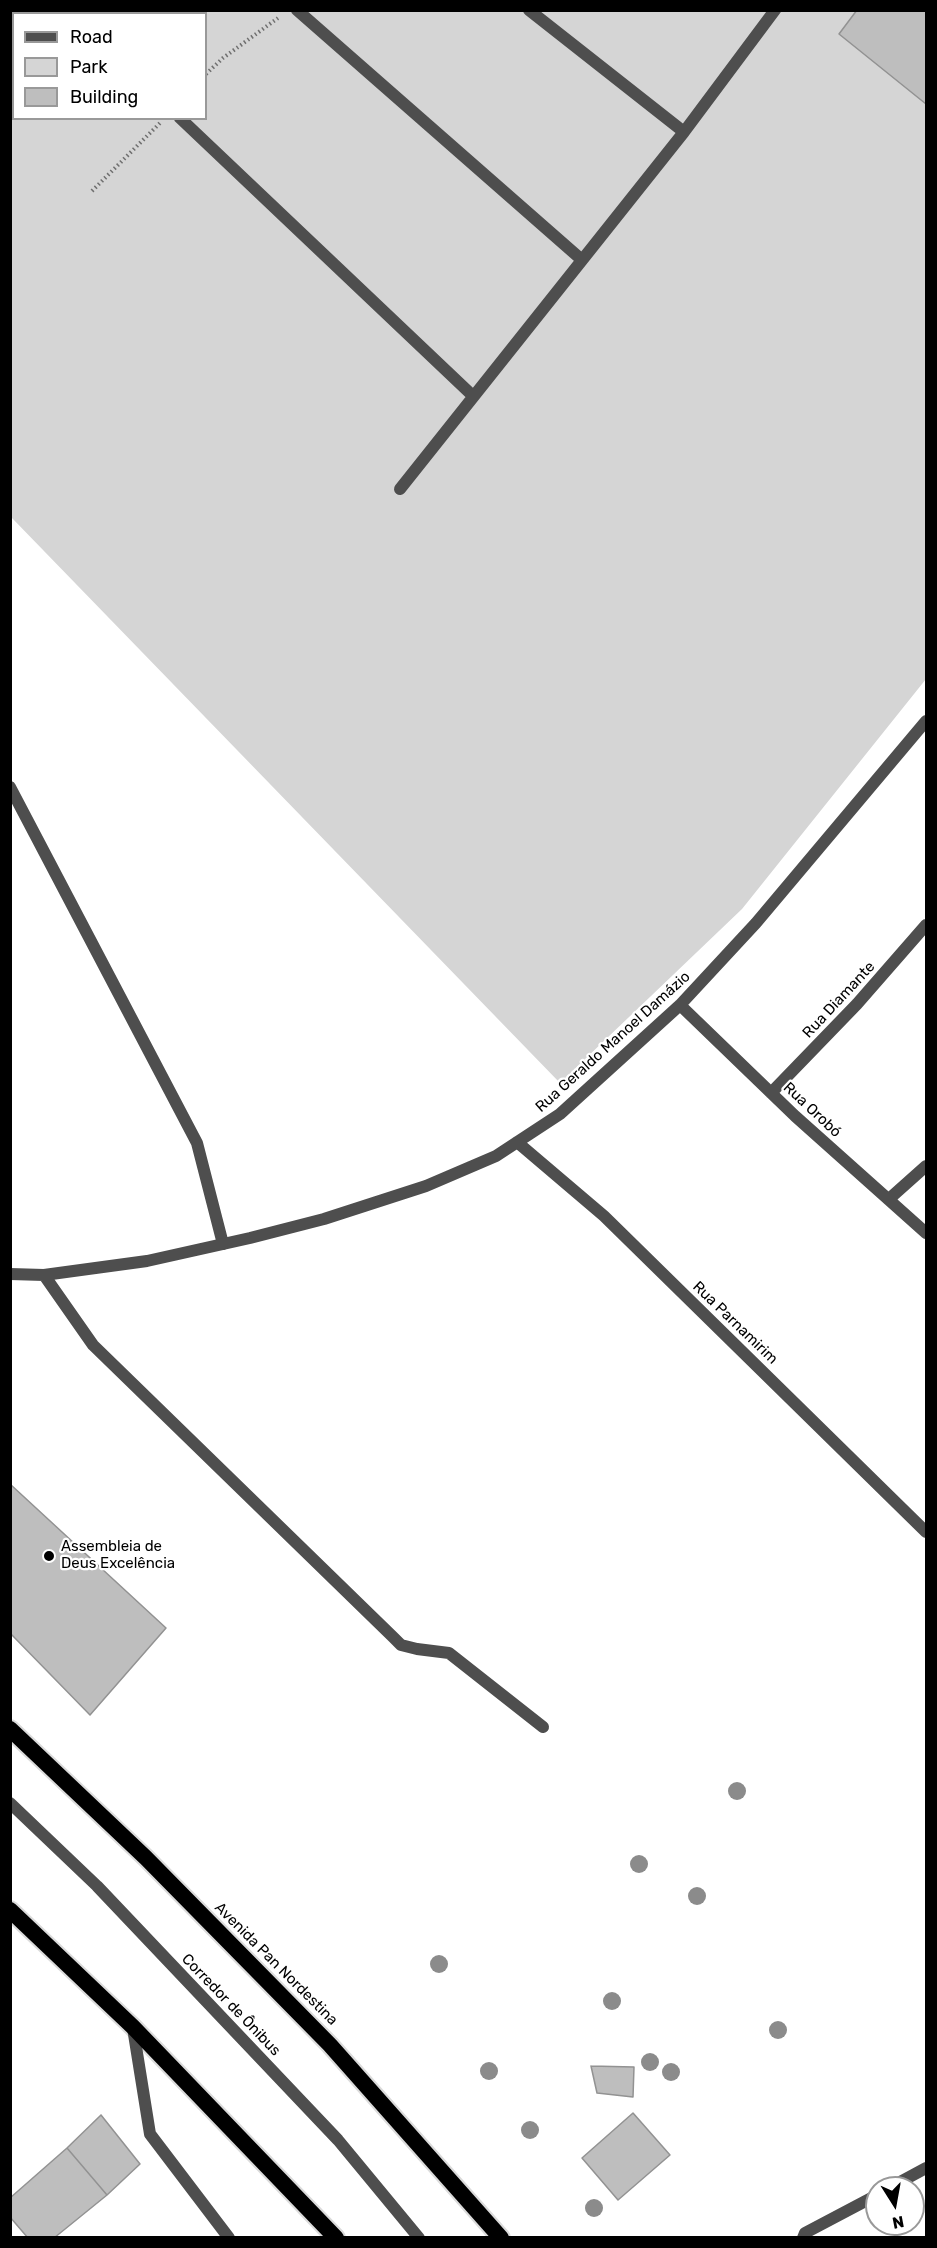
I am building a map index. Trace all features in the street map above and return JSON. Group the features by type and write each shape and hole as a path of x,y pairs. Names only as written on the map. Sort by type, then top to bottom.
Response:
{"highway":[{"name":"Avenida Pan Nordestina","path":"10,1729 146,1858 330,2045 501,2238"},
{"path":"10,1910 133,2027 336,2238"}],"street":[{"path":"297,10 406,109 582,260"},
{"path":"529,10 684,132"},
{"path":"400,489 684,132 775,10"},
{"path":"182,120 473,396"},
{"name":"Rua Geraldo Manoel Damázio","path":"10,1274 44,1275 147,1261 224,1244 324,1219 426,1186 496,1156 560,1114 680,1005 756,923 927,720"},
{"path":"10,787 197,1143 224,1244"},
{"name":"Rua Diamante","path":"771,1093 857,1004 927,925"},
{"name":"Rua Orobó","path":"680,1005 771,1093 927,1233"},
{"name":"Rua Parnamirim","path":"517,1142 604,1216 927,1532"},
{"path":"889,1199 927,1166"},
{"path":"44,1275 93,1345 393,1637 409,1647 449,1653 543,1727"},
{"name":"Corredor de Ônibus","path":"10,1803 97,1886 338,2140 419,2238"},
{"path":"133,2027 150,2134 229,2238"},
{"path":"912,2176 927,2168"},
{"path":"803,2238 805,2232 865,2201"}],"path":[{"path":"207,73 223,58 279,17"},
{"path":"92,191 163,120"}],"green space":[{"path":"11,11 926,11 926,679 742,909 560,1083 11,517"}],"building":[{"path":"857,10 926,10 926,104 839,34"},
{"name":"Assembleia de Deus Excelência","path":"10,1484 166,1628 90,1715 10,1633"},
{"path":"591,2066 634,2067 633,2097 597,2093"},
{"path":"633,2113 670,2155 618,2200 582,2158"},
{"path":"101,2115 140,2164 107,2195 67,2148"},
{"path":"67,2148 107,2195 54,2238 28,2238 10,2217 10,2198"}],"place":[{"name":"Assembleia de Deus Excelência","path":"49,1556"}]}
